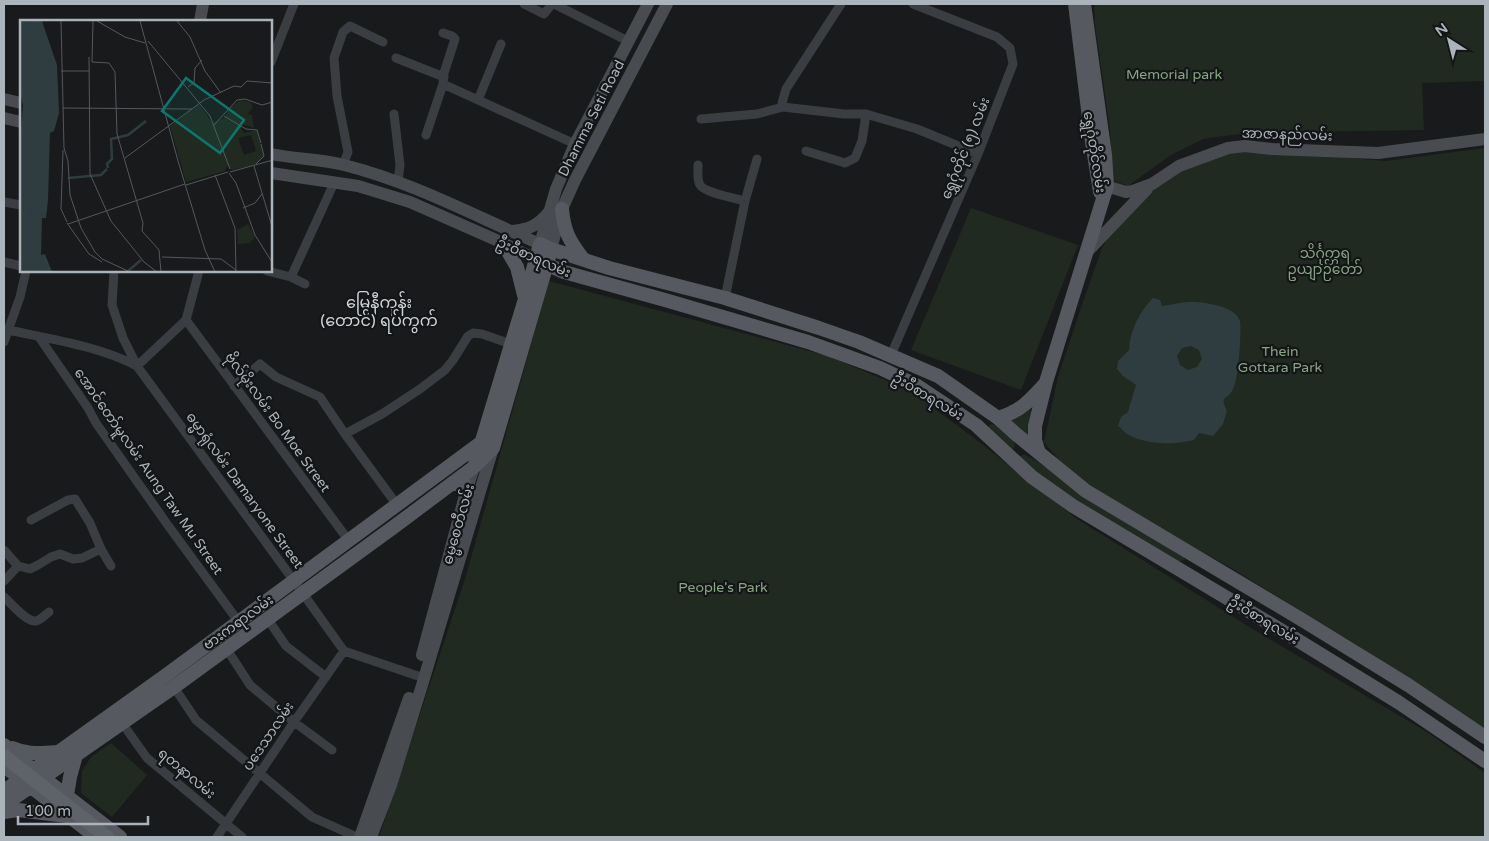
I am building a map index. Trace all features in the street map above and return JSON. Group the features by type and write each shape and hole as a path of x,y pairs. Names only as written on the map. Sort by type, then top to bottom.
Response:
{"highway":[{"path":"4,756 107,837"}],"main road":[{"path":"200,20 203,4"},
{"name":"Dhamma Seti Road","path":"545,247 556,209 556,189 575,144 648,4"},
{"name":"Dhamma Seti Road","path":"556,209 575,180 667,4"},
{"name":"ရွှေဂုံတိုင်လမ်း","path":"1075,4 1077,30 1103,185"},
{"name":"ရွှေဂုံတိုင်လမ်း","path":"1040,453 1035,440 1035,426 1046,382 1103,202 1105,155 1084,4"},
{"path":"628,41 643,50"},
{"path":"4,99 20,103"},
{"path":"4,118 20,122"},
{"name":"အာဇာနည်လမ်း","path":"1103,185 1126,192 1133,191 1152,184 1179,166 1228,148 1245,146 1272,149 1378,153 1485,139"},
{"name":"ဦးဝီစာရလမ်း","path":"272,154 343,165 398,182 506,237 541,262 564,272 808,342 880,368 916,385 976,425 1032,477 1073,506 1398,702 1485,761"},
{"name":"ဦးဝီစာရလမ်း","path":"272,173 358,186 410,202 506,237 669,284 725,298 819,328 891,354 938,376 998,418 1086,491 1408,685 1485,737"},
{"path":"1087,252 1152,184"},
{"path":"525,299 517,267 506,237 535,225 556,209 575,248 584,260"},
{"name":"ဓမ္မစေတီလမ်း","path":"488,445 511,344 525,299 541,262 545,247"},
{"name":"ဓမ္မစေတီလမ်း","path":"372,837 390,785 488,445 540,290 541,262"},
{"path":"540,290 549,279 564,272"},
{"name":"ရွှေဂုံတိုင်လမ်း","path":"998,418 1020,409 1031,400 1046,382"},
{"path":"976,425 985,409"},
{"path":"1007,454 1017,454 1024,449 1035,426"},
{"path":"38,774 76,755 122,723 169,681 226,648 453,484 474,467 488,445"},
{"name":"ဗားကရာလမ်း","path":"4,805 38,774 57,752 169,681 238,621 417,490 488,445"},
{"name":"ဓမ္မစေတီလမ်း","path":"359,837 420,677 466,492 474,467"},
{"path":"453,484 464,484 466,492"},
{"path":"417,490 426,495 427,503"},
{"path":"1186,574 1196,556"},
{"path":"4,744 29,754 57,752"},
{"path":"4,744 38,774 120,837"},
{"path":"67,795 76,755"},
{"path":"4,766 96,837"},
{"name":"ဗားကရာလမ်း","path":"4,791 26,783"},
{"path":"4,812 18,810 69,816"}],"street":[{"path":"272,59 294,4"},
{"path":"524,4 544,14 553,4 628,41"},
{"path":"783,105 786,89 841,4"},
{"name":"ရွှေဂုံတိုင် (၅) လမ်း","path":"891,354 978,154 1013,64 1010,48 997,37 913,4"},
{"path":"343,165 348,152 337,96 334,58 343,32 350,26 383,42"},
{"path":"426,135 455,40 452,36 443,33"},
{"path":"478,100 501,44"},
{"path":"396,58 478,100 575,144"},
{"path":"701,119 757,114 783,105 844,114 866,114 917,129 978,154"},
{"path":"394,114 400,165 398,182"},
{"path":"806,151 845,163 855,158 862,141 866,114"},
{"path":"725,298 745,201 757,159"},
{"path":"698,165 698,182 702,187 709,191 745,201"},
{"path":"291,278 334,183"},
{"path":"4,202 20,205"},
{"path":"4,262 20,266"},
{"path":"4,342 6,330 20,297 26,272"},
{"name":"ဓမ္မာရုံလမ်း Damaryone Street","path":"114,272 112,305 123,338 137,366 344,651"},
{"path":"6,330 100,350 121,357 137,366 186,320 199,272"},
{"path":"270,272 305,284"},
{"name":"ဗိုလ်မိုးလမ်း Bo Moe Street","path":"186,320 348,541"},
{"path":"345,434 382,414 445,370 468,336 473,333 482,334 511,344"},
{"name":"အောင်တော်မူလမ်း Aung Taw Mu Street","path":"39,337 156,508 238,621"},
{"path":"234,386 260,364 276,377 320,396 345,434 397,505"},
{"path":"31,520 68,500 74,499 90,523 101,548 112,566"},
{"path":"4,550 18,566 30,569 60,554 73,559 82,558 101,548"},
{"path":"4,582 18,566"},
{"path":"4,597 27,619 35,621 41,619 49,612"},
{"path":"267,618 286,646 326,677"},
{"path":"226,648 250,685 294,722 332,750"},
{"path":"344,651 420,677"},
{"name":"ပဒေသာလမ်း","path":"217,837 344,651"},
{"path":"169,681 196,720 312,817 359,837"},
{"name":"ရတနာလမ်း","path":"122,723 147,758 242,837"}],"green space":[{"name":"Memorial park","path":"1094,4 1485,4 1485,81 1422,83 1424,130 1247,133 1203,139 1171,155 1128,186 1112,180 1110,129 1095,25"},
{"name":"Thein Gottara Park","path":"1485,148 1485,730 1357,645 1233,569 1110,500 1061,463 1044,442 1058,377 1085,296 1102,248 1128,201 1159,181 1217,154 1258,150 1385,161"},
{"path":"971,208 1078,245 1021,390 911,350"},
{"name":"People's Park","path":"549,281 828,356 911,391 1077,519 1251,628 1427,732 1485,773 1485,837 379,837 465,579"},
{"path":"1033,409 1029,436 1005,421"},
{"path":"991,424 995,425 1014,441 1015,446 1013,449 1009,450 987,428"},
{"path":"1022,455 1035,460 1122,518 1182,553 1185,560 1177,562 1116,528 1026,465 1020,457"},
{"path":"111,743 147,775 112,817 81,793 82,771 91,757"}],"shaded area":[{"path":"1153,298 1160,300 1162,306 1186,302 1210,304 1226,308 1237,316 1240,321 1240,344 1236,379 1231,393 1224,400 1227,411 1223,424 1213,436 1199,433 1194,440 1178,443 1160,443 1135,438 1118,426 1121,417 1128,412 1136,385 1117,369 1118,361 1129,350 1133,329","holes":["1191,346 1199,350 1202,359 1197,367 1188,370 1180,365 1177,356 1182,348"]}],"district":[{"name":"မြေနီကုန်း (တောင်) ရပ်ကွက်","path":"379,311"}],"park label":[{"name":"သိင်္ဂုတ္တရ ဥယျာဉ်တော်","path":"1325,262"}]}
